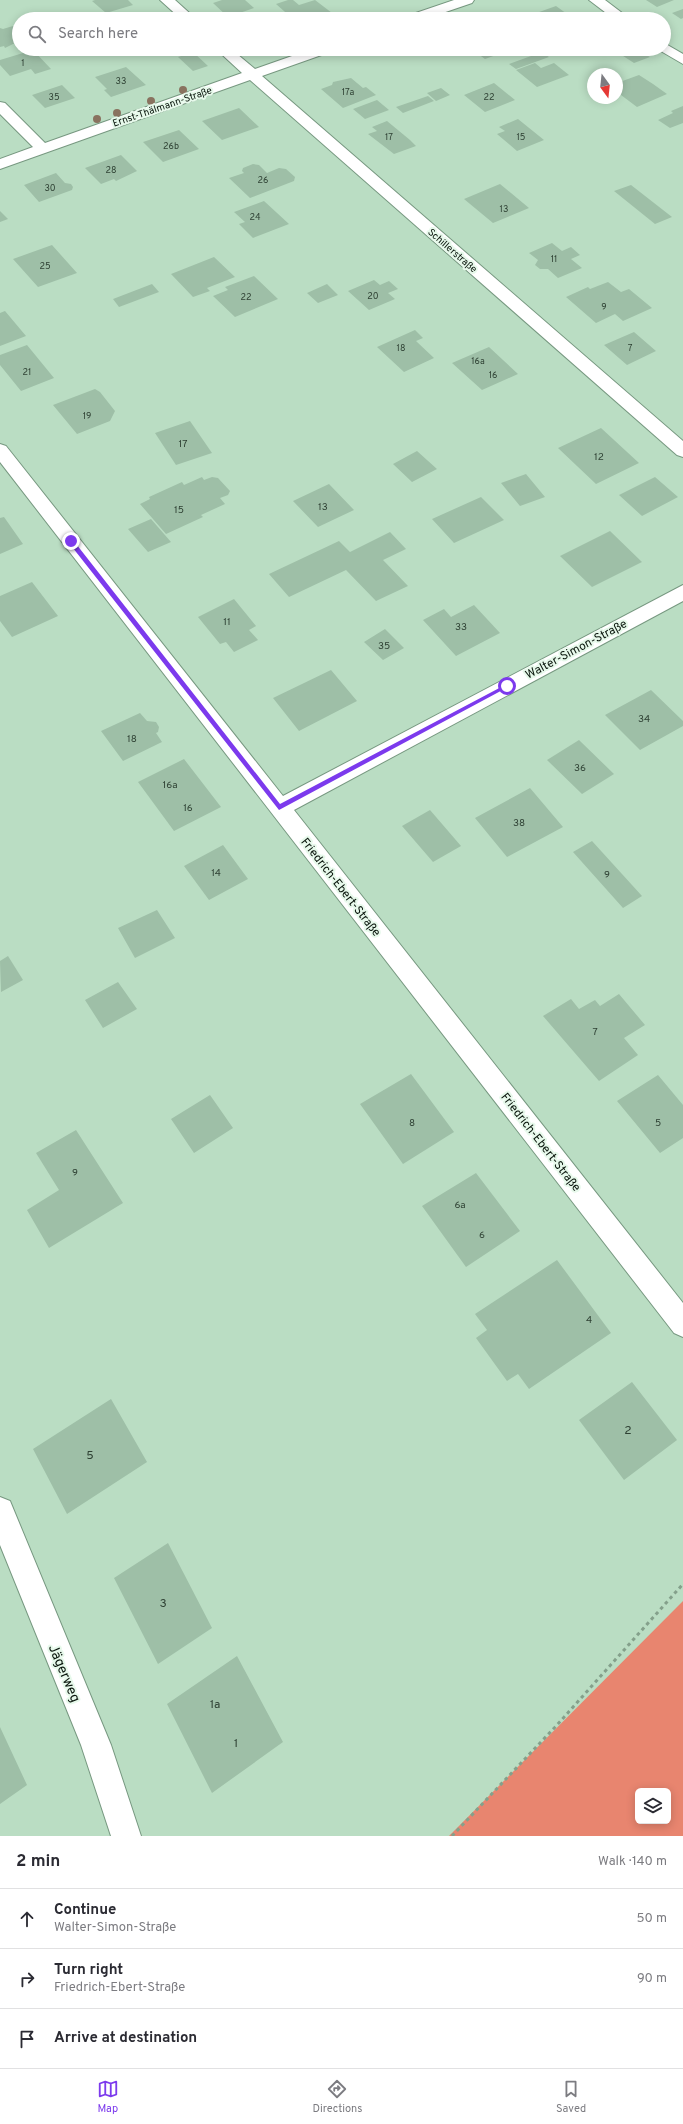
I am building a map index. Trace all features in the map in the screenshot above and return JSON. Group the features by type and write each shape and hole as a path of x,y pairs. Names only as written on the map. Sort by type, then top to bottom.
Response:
{"street":[{"path":"167,0 181,12"},
{"path":"432,12 467,0"},
{"path":"596,0 613,12"},
{"path":"671,52 683,60"},
{"name":"Schillerstraße","path":"231,56 683,451"},
{"name":"Ernst-Thälmann-Straße","path":"0,164 304,56"},
{"path":"0,106 42,148"},
{"name":"Friedrich-Ebert-Straße","path":"0,450 683,1324"},
{"name":"Walter-Simon-Straße","path":"279,808 683,592"},
{"name":"Jägerweg","path":"0,1511 96,1745 126,1836"}],"path":[{"path":"452,1836 557,1726 683,1584"}],"shaded area":[{"path":"683,1601 683,1836 449,1836"}],"building":[{"path":"128,0 133,5 105,12 92,1"},
{"path":"222,0 245,0 254,8 242,12 223,12 213,3"},
{"path":"293,0 299,5 315,0 331,12 285,12 276,4"},
{"path":"646,0 674,0 657,7"},
{"path":"556,6 564,12 539,12"},
{"path":"683,9 683,18 681,19 672,13"},
{"path":"12,26 12,44 5,48 4,46 0,47 0,28 3,29"},
{"path":"13,56 39,56 51,69 35,74 31,69 10,76 0,65 0,60"},
{"path":"197,56 208,66 193,71 178,57"},
{"path":"481,56 493,56 485,59"},
{"path":"531,56 549,57 516,69 509,64"},
{"path":"623,56 650,57 634,63"},
{"path":"535,63 541,68 554,63 569,75 537,87 516,70"},
{"path":"126,67 146,85 111,97 104,90 107,89 95,77"},
{"path":"639,75 667,94 637,107 623,96 623,81"},
{"path":"351,78 363,88 366,87 376,95 343,108 321,89 332,85 333,82"},
{"path":"494,83 515,100 485,112 464,95"},
{"path":"62,85 75,98 45,108 32,95"},
{"path":"441,88 450,95 436,101 427,93"},
{"path":"428,96 434,101 403,113 396,107"},
{"path":"377,100 389,110 365,119 353,109"},
{"path":"683,106 683,123 670,128 658,120 673,113 671,111"},
{"path":"239,108 259,127 222,140 202,121"},
{"path":"518,119 544,140 517,151 497,134 505,131 499,127"},
{"path":"387,121 416,146 394,154 368,134 377,131 372,127"},
{"path":"179,130 199,149 163,162 143,142"},
{"path":"121,155 137,171 116,181 114,179 101,184 85,168"},
{"path":"253,164 259,165 267,173 279,168 286,169 295,177 294,181 250,198 229,178 244,173 242,171 243,168"},
{"path":"56,173 65,183 71,184 73,187 72,190 39,202 24,185"},
{"path":"500,184 529,208 493,223 464,199"},
{"path":"631,185 672,217 655,224 614,191"},
{"path":"264,201 289,224 253,238 239,224 245,222 234,212"},
{"path":"0,211 8,219 0,222"},
{"path":"552,243 562,251 571,247 580,255 571,259 582,268 558,278 548,269 540,269 535,265 538,260 529,253"},
{"path":"52,245 77,273 38,287 13,259"},
{"path":"214,257 235,277 207,288 210,291 193,297 171,274"},
{"path":"254,276 278,299 235,317 213,296 228,290 225,287"},
{"path":"374,280 380,285 389,281 398,289 388,293 395,299 369,310 348,291"},
{"path":"608,282 621,292 629,289 652,308 623,321 615,314 596,323 566,297 588,287 590,289"},
{"path":"152,284 159,292 119,307 113,299"},
{"path":"327,284 338,295 318,303 307,293"},
{"path":"5,311 26,336 0,346 0,313"},
{"path":"415,330 423,338 416,341 434,358 404,372 377,347"},
{"path":"634,332 656,351 627,365 604,345"},
{"path":"27,345 54,378 21,391 0,365 0,355"},
{"path":"489,347 518,374 482,390 452,363"},
{"path":"95,389 100,392 115,411 110,421 77,434 53,405"},
{"path":"190,421 212,453 176,465 155,433"},
{"path":"601,428 639,463 596,484 558,448"},
{"path":"417,451 437,469 412,482 393,464"},
{"path":"526,474 545,497 520,506 501,483"},
{"path":"202,477 204,480 212,477 218,478 230,491 228,495 220,498 225,504 201,515 203,517 166,534 140,504 150,499 149,497 182,482 184,485"},
{"path":"655,477 678,497 642,516 619,495"},
{"path":"329,484 354,510 318,527 293,501"},
{"path":"481,497 504,520 454,543 432,519"},
{"path":"4,517 23,544 0,554 0,518"},
{"path":"151,519 171,542 148,552 128,529"},
{"path":"610,531 642,562 592,587 560,556"},
{"path":"390,532 406,549 383,560 408,586 376,601 346,570 289,597 269,574 339,541 350,552"},
{"path":"32,582 58,616 12,637 0,621 0,596"},
{"path":"234,599 256,626 249,630 258,640 234,652 226,642 220,644 198,617"},
{"path":"474,605 500,633 456,656 423,620 444,609 451,617"},
{"path":"385,629 404,648 383,660 364,642"},
{"path":"331,670 357,701 299,731 273,698"},
{"path":"651,690 683,721 683,726 640,750 605,715"},
{"path":"140,713 147,721 156,722 159,727 158,732 156,733 162,742 123,761 101,731"},
{"path":"579,740 614,774 582,794 547,760"},
{"path":"184,759 221,807 174,831 138,782"},
{"path":"530,788 563,827 507,857 475,818"},
{"path":"430,810 461,846 433,862 402,826"},
{"path":"592,841 642,896 623,908 573,852"},
{"path":"223,845 248,879 209,900 184,866"},
{"path":"157,910 175,938 135,958 118,928"},
{"path":"8,956 23,980 1,992 0,961"},
{"path":"118,982 137,1009 103,1028 85,1000"},
{"path":"619,994 645,1025 624,1038 638,1055 599,1081 543,1016 571,999 579,1009 595,1000 600,1006"},
{"path":"411,1074 454,1132 403,1164 360,1104"},
{"path":"658,1075 683,1105 683,1138 660,1153 617,1101"},
{"path":"210,1095 233,1128 194,1153 171,1119"},
{"path":"76,1130 123,1203 49,1248 27,1210 59,1190 36,1153"},
{"path":"476,1173 520,1231 466,1267 422,1206"},
{"path":"557,1260 611,1333 529,1389 518,1374 507,1381 476,1338 487,1330 475,1314"},
{"path":"632,1382 677,1440 624,1480 579,1420"},
{"path":"111,1399 147,1462 67,1514 33,1449"},
{"path":"168,1543 212,1628 158,1664 114,1578"},
{"path":"237,1656 283,1742 212,1793 167,1704"},
{"path":"0,1727 27,1785 0,1804"}],"route":[{"path":"71,541 279,808 507,686"}]}
